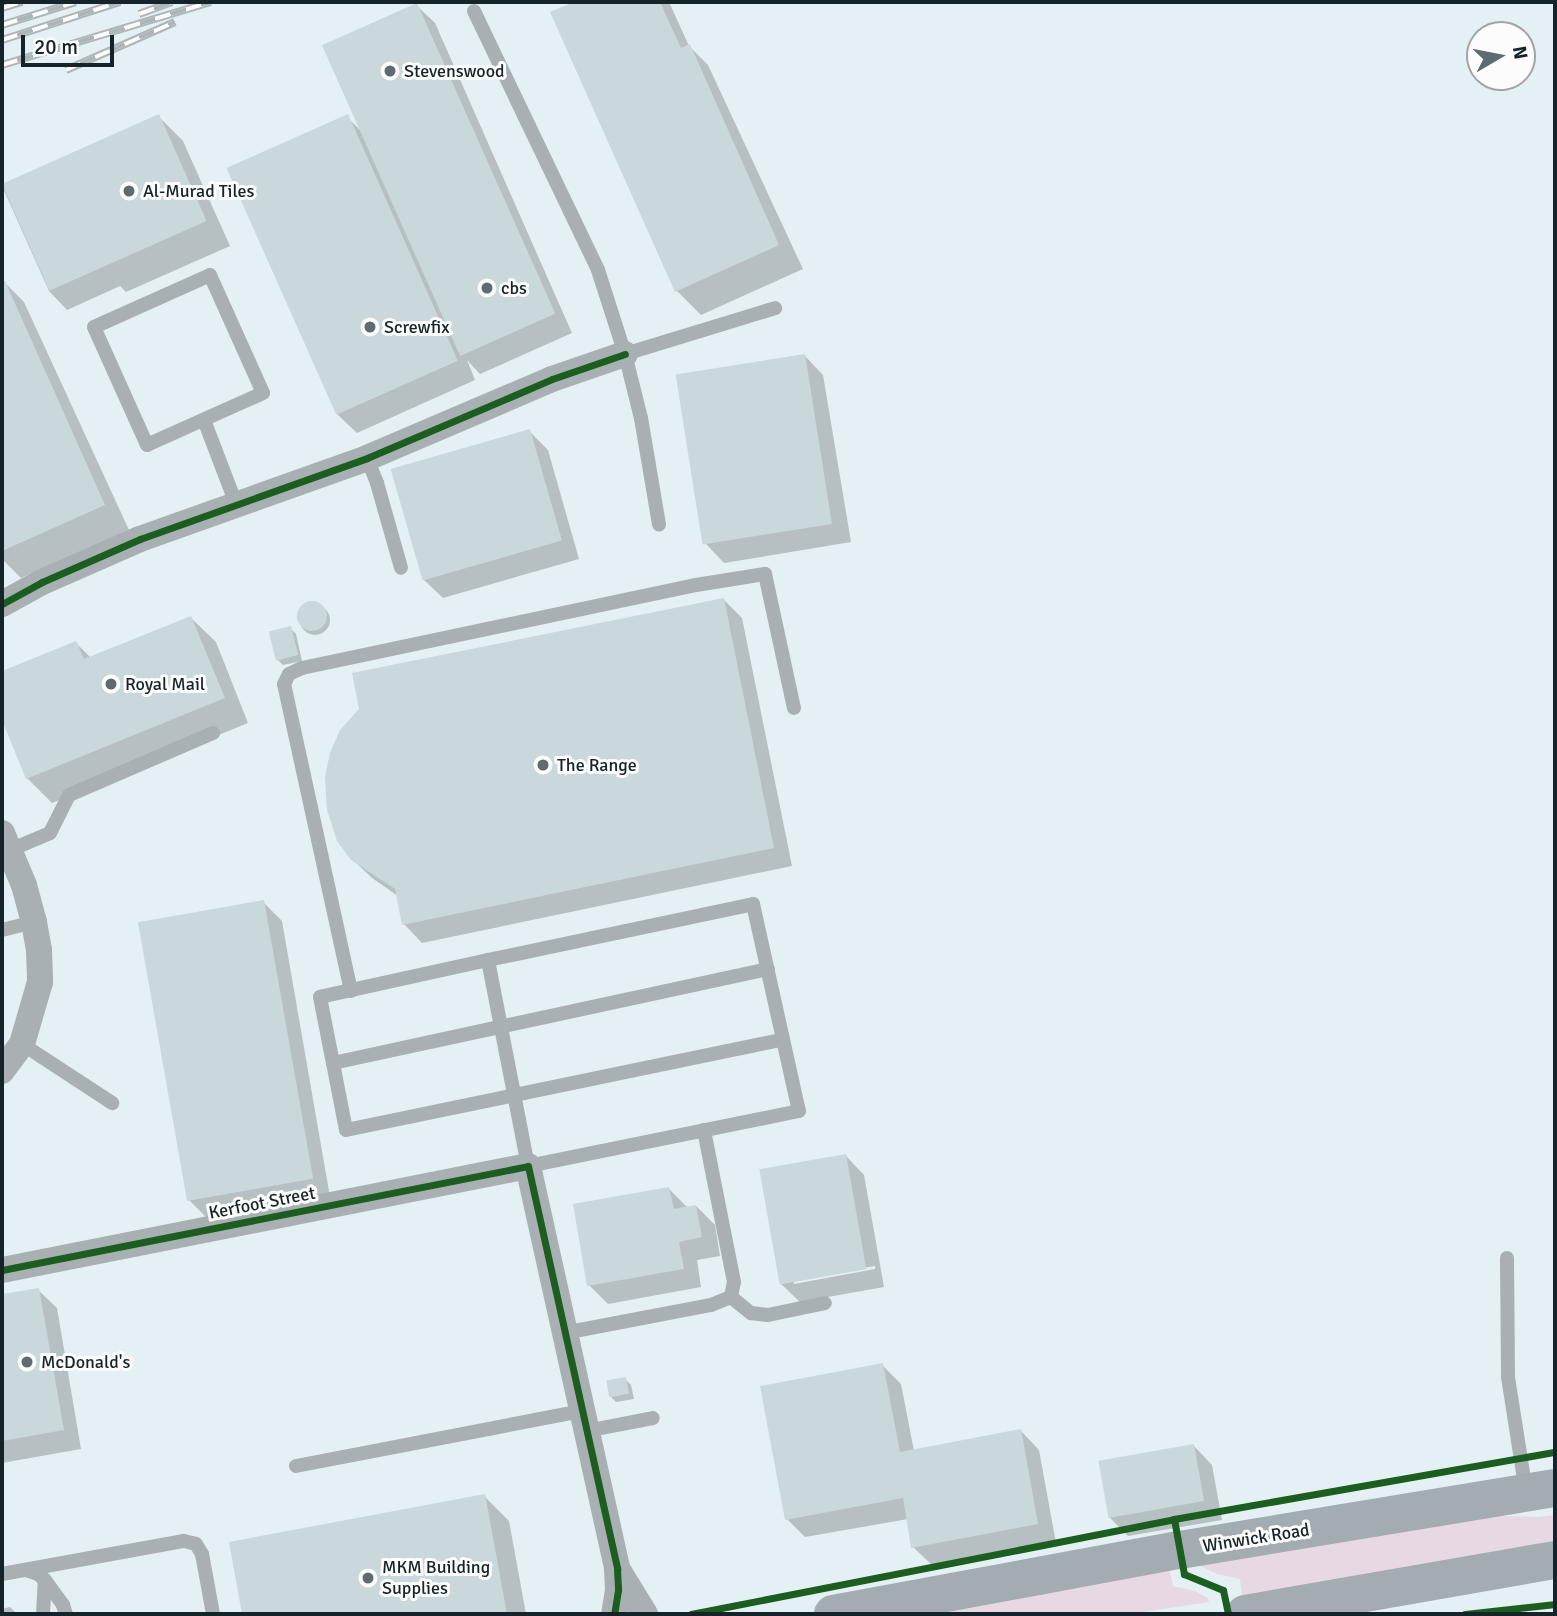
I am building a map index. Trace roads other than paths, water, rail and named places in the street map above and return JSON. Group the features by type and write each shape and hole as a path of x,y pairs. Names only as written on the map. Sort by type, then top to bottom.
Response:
{"highway":[{"name":"Winwick Road","path":"833,1614 1180,1550 1541,1490"},
{"path":"1245,1614 1555,1560"}],"street":[{"path":"2,604 42,582 140,539 367,457 552,379 625,354"},
{"path":"2,1071 22,1044 40,982 39,950 34,922 6,842"},
{"path":"528,1166 617,1569 618,1590 614,1614"},
{"name":"Kerfoot Street","path":"2,1270 528,1166"},
{"path":"617,1569 645,1614"}],"lane":[{"path":"474,11 598,270 625,354 641,418 659,524"},
{"path":"210,275 263,393 204,420 147,446 94,327 210,275"},
{"path":"625,354 775,308"},
{"path":"204,420 236,504"},
{"path":"367,457 401,568"},
{"path":"351,991 284,684 289,674 302,668 696,585 765,574 794,708"},
{"path":"6,842 50,834 69,795 213,733"},
{"path":"488,960 514,1096 528,1166 799,1111 753,904 488,960 320,997 346,1130 514,1096 782,1040"},
{"path":"2,930 34,922"},
{"path":"333,1063 768,969"},
{"path":"22,1044 112,1103"},
{"path":"704,1130 734,1282 731,1297"},
{"path":"1507,1258 1508,1377 1541,1490"},
{"path":"731,1297 751,1313 768,1315 825,1303"},
{"path":"564,1333 711,1304 731,1297"},
{"path":"296,1466 583,1421 653,1418"},
{"path":"2,1574 184,1541 196,1544 202,1554 213,1614"},
{"path":"25,1570 38,1573 46,1580 66,1614"},
{"path":"43,1614 46,1580"}],"railway":[{"path":"2,8 22,2"},
{"path":"2,25 76,2"},
{"path":"2,40 120,2"},
{"path":"139,14 172,2"},
{"path":"2,65 211,2"},
{"path":"66,70 175,22"}],"place":[{"name":"Stevenswood","path":"390,71"},
{"name":"Al-Murad Tiles","path":"129,191"},
{"name":"cbs","path":"487,288"},
{"name":"Screwfix","path":"370,327"},
{"name":"Royal Mail","path":"111,684"},
{"name":"The Range","path":"543,765"},
{"name":"McDonald's","path":"27,1362"},
{"name":"MKM Building Supplies","path":"368,1578"}]}
